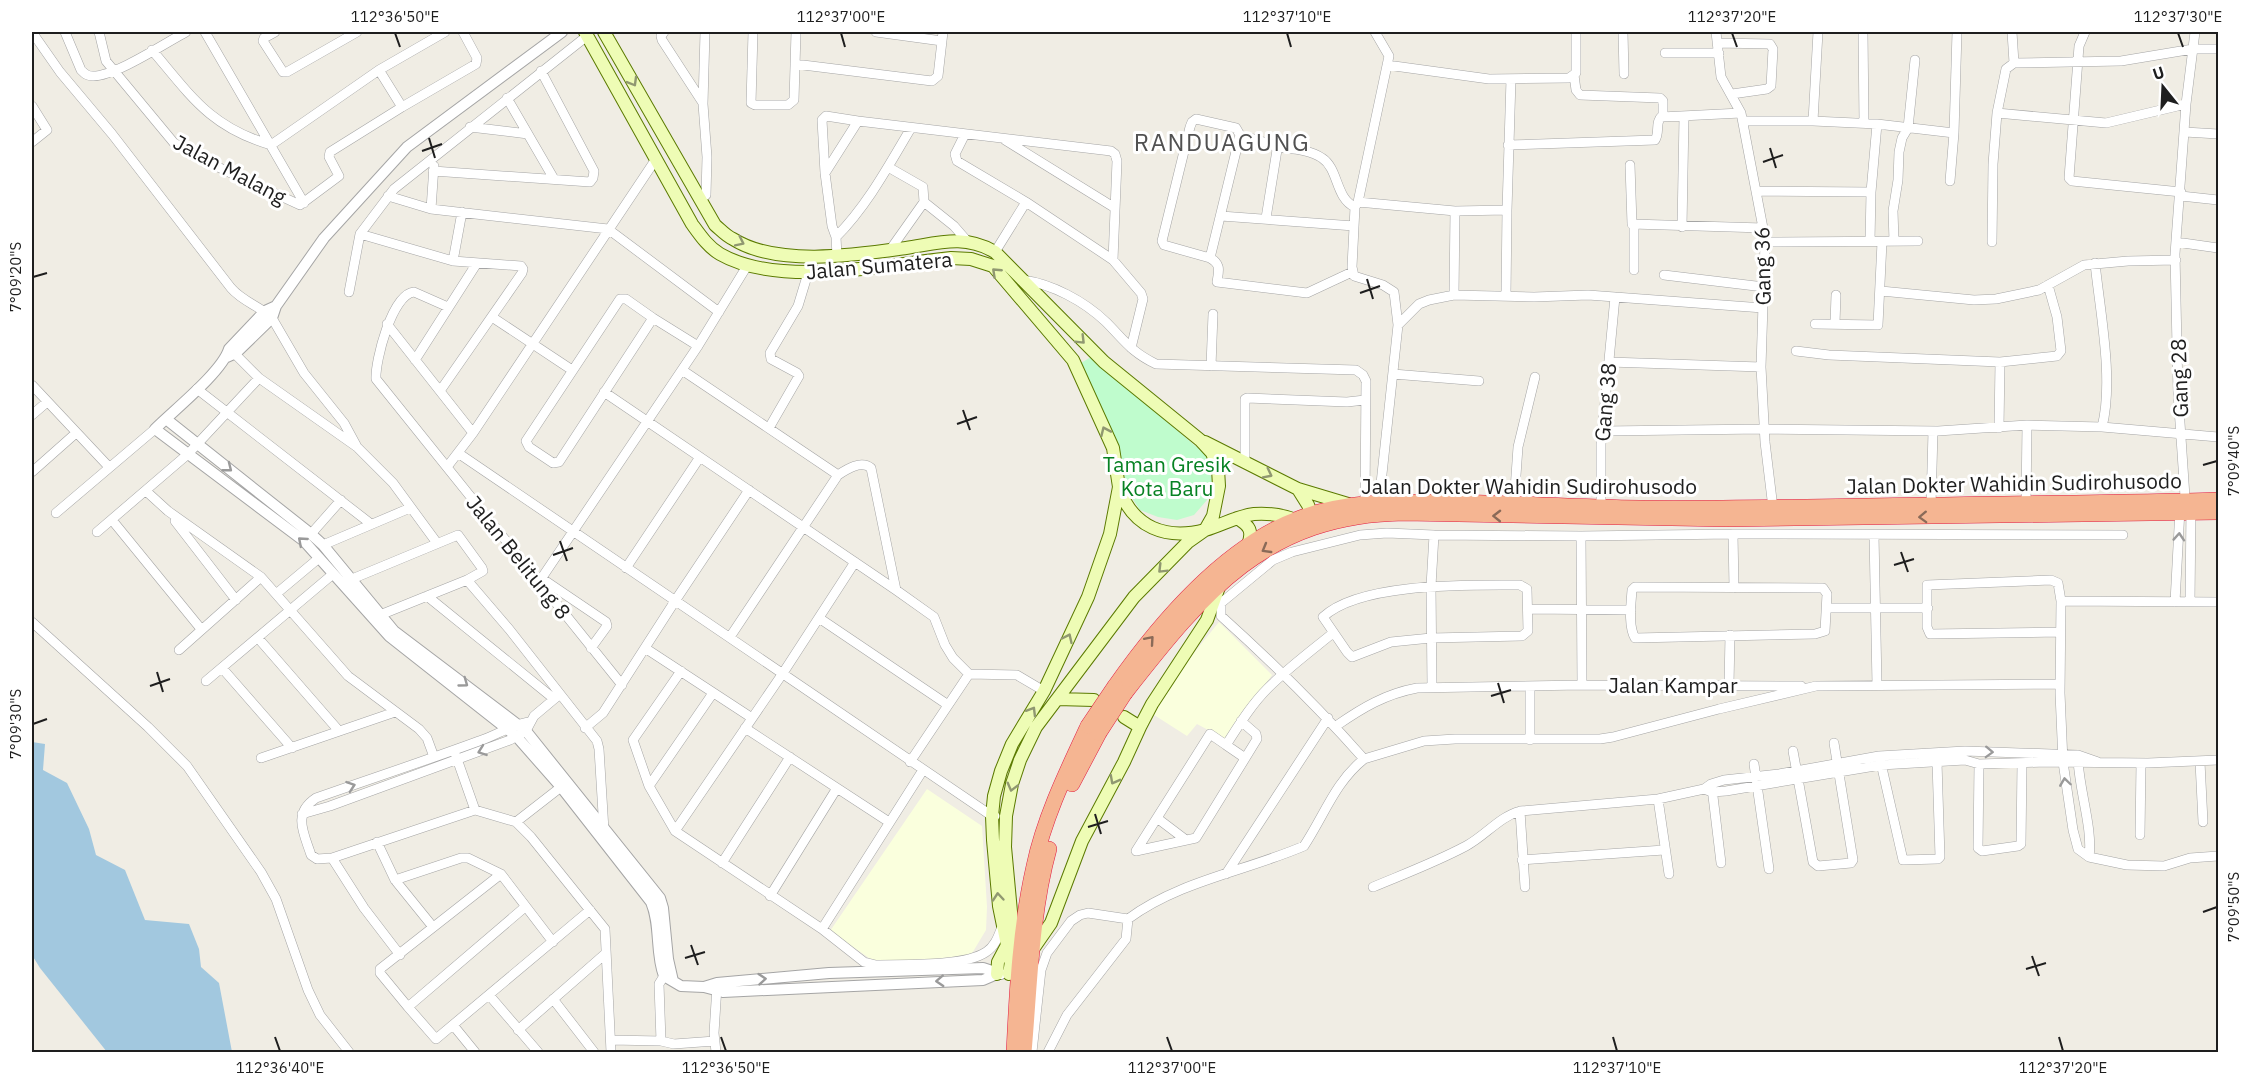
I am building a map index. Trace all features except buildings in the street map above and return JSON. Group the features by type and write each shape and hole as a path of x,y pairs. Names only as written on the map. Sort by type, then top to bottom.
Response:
{"highway":[{"name":"Jalan Dokter Wahidin Sudirohusodo","path":"1014,1053 1008,974 1034,866 1050,813 1094,730 1148,642 1213,572 1248,545 1366,503 1602,507 1641,513 1829,519 2046,513 2186,505 2218,500"},
{"name":"Jalan Dokter Wahidin Sudirohusodo","path":"1120,689 1219,586 1261,552 1307,523 1378,514 1641,513 2026,503 2186,505 2218,512"},
{"name":"Jalan Dokter Wahidin Sudirohusodo","path":"1024,1053 1033,949 1044,868 1058,818 1094,730"}],"main road":[{"name":"Jalan Sumatera","path":"604,32 715,225 733,240 752,248 804,257 837,256 950,241 976,242 995,252 1104,362 1200,440"},
{"name":"Jalan Sumatera","path":"586,34 692,224 703,240 718,253 747,266 808,273 951,258 971,259 993,266 1073,360 1113,448 1119,487 1110,534 1091,586 1044,691 1012,744 1001,771 992,816 999,906 1007,945 998,962 1008,974"},
{"path":"674,191 690,182"},
{"path":"1052,334 1065,323"},
{"path":"1200,440 1298,489 1332,501 1366,503"},
{"path":"1200,440 1212,453 1218,469 1219,486 1216,505 1205,530"},
{"path":"1119,487 1124,503 1135,517 1151,529 1171,533 1205,530"},
{"path":"1298,489 1307,523"},
{"path":"1008,974 1014,944 1005,847 1006,816 1012,784 1020,760 1036,727 1134,597 1188,542 1205,530 1253,514 1271,513 1307,523"},
{"path":"1237,518 1251,530 1252,535 1248,545"},
{"path":"1033,949 1052,923 1082,841 1140,727 1169,677 1207,620 1219,586"},
{"path":"1057,699 1094,700"},
{"path":"1124,717 1140,727"}],"street":[{"path":"32,32 34,42 112,134 236,294 269,314 304,373 344,423 357,447"},
{"path":"65,32 85,74 94,76 113,71 186,32"},
{"name":"Jalan Malang","path":"99,32 106,62 168,136 183,149 298,205 304,203"},
{"path":"205,32 304,203 339,176 329,157 330,152 476,64 477,58 463,32"},
{"path":"275,32 263,41 283,72 287,72 357,32"},
{"path":"152,50 201,108 234,132 271,145 380,70 446,32"},
{"path":"56,513 155,429 269,314 324,238 407,147 562,32"},
{"path":"664,32 661,36 662,40 704,104"},
{"path":"699,199 706,195 705,32"},
{"path":"753,32 751,103 755,105 792,103 796,32"},
{"path":"795,64 932,81 938,76 942,36 876,32"},
{"path":"1366,503 1393,374 1398,325 1394,292 1383,285 1354,276 1352,272 1357,205 1389,56 1375,32"},
{"path":"1576,32 1574,75 1576,90 1581,95 1660,98 1663,101 1663,117"},
{"path":"1623,32 1624,74"},
{"name":"Gang 36","path":"1716,32 1721,77 1732,94 1742,117 1765,242 1761,367 1764,429 1773,508"},
{"path":"1813,121 1818,32"},
{"path":"1863,32 1864,123"},
{"path":"1950,181 1957,32"},
{"path":"2012,32 2014,63"},
{"path":"2085,32 2079,46 2068,174 2072,181 2218,200"},
{"name":"Gang 28","path":"2186,505 2178,393 2176,242 2186,104 2195,32"},
{"path":"349,292 360,234 388,196 434,156 586,34"},
{"path":"1665,53 1770,44 1773,49 1771,86 1767,89 1732,94"},
{"path":"1992,242 1993,164 1997,114 2006,69 2014,63 2121,61 2193,49 2218,50"},
{"path":"1894,241 1893,211 1898,180 1899,152 1902,138 1908,128 1915,60"},
{"path":"1387,65 1450,74 1511,79 1562,78 1574,75"},
{"path":"380,70 402,107"},
{"path":"433,171 590,182 594,171 541,71"},
{"path":"1506,296 1511,79"},
{"path":"507,98 554,179"},
{"path":"1997,114 2110,123 2186,104"},
{"path":"32,106 47,130 32,142"},
{"path":"837,256 825,173 823,117 826,116 1111,151 1115,154 1117,161 1113,260"},
{"path":"1508,145 1655,140 1658,120 1663,117 1742,117 1864,123 1954,134"},
{"path":"1682,227 1684,117"},
{"path":"1352,272 1307,293 1217,282 1219,265 1210,258 1164,246 1162,241 1192,122 1196,119 1236,128 1240,135 1276,147 1314,154 1324,159 1348,204 1455,211 1507,210"},
{"path":"825,173 858,121"},
{"path":"1870,241 1870,192 1877,124"},
{"path":"470,127 528,134"},
{"path":"836,237 888,167 911,128"},
{"path":"252,140 261,129"},
{"path":"2185,132 2218,134"},
{"path":"965,134 955,154 957,161 1026,202 1113,260 1142,296 1131,348"},
{"path":"1210,258 1240,135"},
{"path":"1003,139 1115,208"},
{"path":"1266,218 1276,147"},
{"path":"431,209 434,156"},
{"path":"446,466 473,433 656,159"},
{"path":"1630,165 1634,270"},
{"path":"888,167 923,187 924,202 890,250"},
{"path":"1756,191 1870,192"},
{"path":"388,196 431,209 608,229 719,312"},
{"path":"924,202 954,226 967,241"},
{"path":"995,252 1026,202"},
{"path":"1454,295 1455,211"},
{"path":"453,261 462,212"},
{"path":"1221,216 1354,226"},
{"path":"1634,224 1763,228"},
{"path":"360,234 453,261 521,266 523,269 440,391"},
{"path":"1765,242 1918,241"},
{"path":"1815,324 1878,325 1882,242"},
{"path":"2176,242 2218,248"},
{"path":"1881,291 1974,300 2022,294 2048,285 2070,271 2094,263 2176,260"},
{"path":"415,360 477,263"},
{"path":"2094,263 2107,408 2102,427"},
{"path":"540,580 698,346 747,266"},
{"path":"769,428 799,376 797,372 771,359 770,353 798,306 808,273"},
{"path":"1664,275 1764,287"},
{"path":"1023,280 1051,286 1080,303 1103,320 1137,355 1156,364 1356,370 1363,375 1366,381 1366,503"},
{"path":"1796,351 1829,355 2000,362 2024,361 2060,354 2056,317 2048,285"},
{"name":"Jalan Belitung 8","path":"448,307 414,292 408,292 387,324 376,379 540,580 622,685"},
{"path":"1398,325 1419,304 1454,295 1615,297 1762,308"},
{"path":"1835,323 1836,295"},
{"name":"Gang 38","path":"1602,507 1600,444 1615,297"},
{"path":"652,318 560,462 553,463 529,447 526,441 620,299 626,299 698,346"},
{"path":"1211,366 1213,314"},
{"path":"492,317 572,370"},
{"path":"387,324 473,433"},
{"path":"230,353 259,378 357,447 387,476 437,543"},
{"path":"1609,362 1761,367"},
{"path":"1999,428 2000,362"},
{"path":"682,370 838,475"},
{"path":"1393,374 1479,381"},
{"path":"1514,504 1518,447 1535,377"},
{"path":"97,532 188,454 259,378"},
{"path":"32,385 109,467"},
{"path":"197,388 372,524"},
{"path":"604,392 934,617 945,645 953,658 969,674 1017,675 1044,691"},
{"path":"1245,462 1245,399 1347,402 1365,400"},
{"path":"32,415 47,402"},
{"path":"166,418 323,545 332,567 388,636 520,728 561,787 651,902 660,959 670,976 681,986 829,986 983,980 1008,974"},
{"path":"1603,431 1764,429 1936,431 2027,425 2102,427 2218,437"},
{"path":"2026,503 2027,425"},
{"path":"155,429 304,542 319,558 352,579 394,631 520,728 660,898 670,976"},
{"path":"1933,505 1936,431"},
{"path":"32,472 76,433"},
{"path":"458,453 910,762 992,816 1006,816"},
{"path":"626,568 700,457"},
{"path":"730,637 838,475 848,468 862,464 871,468 896,590"},
{"path":"585,728 603,712 622,685 749,490"},
{"path":"146,491 168,512 261,578 348,676 422,732 427,738 434,757"},
{"path":"311,534 340,500"},
{"path":"2175,602 2178,558 2186,505"},
{"path":"2186,505 2190,602"},
{"path":"323,545 410,508"},
{"path":"168,512 236,600"},
{"path":"112,520 201,629"},
{"path":"1364,759 1328,717 1284,673 1221,616 1221,603 1260,568 1292,552 1360,535 1412,533 1581,536 2123,534"},
{"path":"1732,534 1734,588"},
{"path":"352,579 458,535 483,569 467,580 380,615"},
{"path":"1432,687 1431,586 1434,535"},
{"path":"1874,535 1877,685"},
{"path":"1581,536 1582,684"},
{"path":"276,594 319,558"},
{"path":"2178,558 2190,559"},
{"path":"675,831 783,673 855,562"},
{"path":"206,681 290,610 332,567"},
{"path":"179,650 261,578"},
{"path":"467,580 509,629 556,696 597,741 604,830"},
{"name":"Jalan Belitung 8","path":"540,580 606,622 607,626 591,648"},
{"path":"2059,632 1930,634 1927,627 1927,586 1929,584 2051,580 2059,586 2063,758 2078,849 2089,857 2127,865 2164,866 2190,858 2218,856"},
{"path":"1520,585 1527,589 1529,609 1528,631 1522,636 1431,638 1391,642 1352,657 1323,617 1339,607 1364,598 1431,586 1520,585"},
{"path":"1635,587 1734,588 1823,588 1827,594 1825,631 1823,633 1635,638 1632,634 1632,590 1635,587"},
{"path":"427,596 556,696"},
{"path":"2061,601 2218,602"},
{"path":"1827,608 1928,608"},
{"path":"1529,609 1631,610"},
{"path":"1200,632 1221,616"},
{"path":"819,618 948,705"},
{"path":"32,622 148,727 187,766 261,872 276,899 320,1016 349,1053"},
{"path":"1226,745 1241,721 1267,688 1333,633"},
{"path":"1730,635 1730,685"},
{"path":"258,638 339,732"},
{"path":"645,648 752,718"},
{"path":"222,668 292,748"},
{"path":"681,671 633,740 649,786 675,831 822,929 864,962 876,965 962,961 985,953 992,947 1003,924"},
{"path":"910,762 969,674"},
{"name":"Jalan Kampar","path":"1336,726 1361,708 1390,694 1417,688 1582,684 1816,686"},
{"path":"1048,1053 1067,1015 1126,939 1128,919 1142,908 1168,896 1304,846 1339,786 1348,773 1364,759 1424,741 1613,737 1816,686 2060,684"},
{"path":"1530,686 1530,740"},
{"path":"649,786 713,693"},
{"path":"302,814 457,760 520,728 556,696"},
{"path":"261,758 395,712"},
{"path":"1226,874 1328,717"},
{"path":"1241,721 1257,738 1245,758 1197,837 1136,851 1210,734 1245,758"},
{"path":"520,728 316,798 309,803 302,814 301,822 311,855 317,859 332,858 475,810 516,822 531,837 605,929 611,1053"},
{"path":"745,728 889,822"},
{"path":"1793,751 1813,862 1818,866 1851,863 1853,860 1834,743"},
{"path":"454,750 475,810"},
{"path":"1880,760 1937,762 1965,756 1979,764 2022,763 2063,758"},
{"path":"1373,887 1466,846 1510,814 1520,811 1658,799 1709,788 1880,760 1965,756 2063,758 2141,763 2218,760"},
{"path":"722,863 790,758"},
{"path":"2078,759 2091,842 2089,857"},
{"path":"1880,760 1901,860 1938,859 1940,856 1937,762"},
{"path":"2200,762 2203,822"},
{"path":"1979,764 1978,848 1982,851 2021,844 2022,763"},
{"path":"2140,835 2141,763"},
{"path":"1754,764 1769,869"},
{"path":"822,929 923,770"},
{"path":"516,822 561,787"},
{"path":"770,896 837,788"},
{"path":"1709,788 1721,862"},
{"path":"1658,799 1668,874"},
{"path":"1520,811 1525,887"},
{"path":"1157,818 1185,840"},
{"path":"377,842 395,880 433,927"},
{"path":"1522,860 1664,850"},
{"path":"332,858 364,908 399,955"},
{"path":"395,880 461,858 468,858 501,874 553,942"},
{"path":"501,874 380,970 434,1038 439,1038 591,910"},
{"path":"408,1007 525,907"},
{"path":"1032,1053 1041,970 1047,953 1071,921 1080,915 1088,913 1128,919"},
{"path":"518,1029 605,954"},
{"path":"717,987 829,974 983,968 1008,974"},
{"path":"829,974 829,986"},
{"path":"661,1041 659,984 670,976"},
{"path":"716,1053 717,987"},
{"path":"489,995 538,1053"},
{"path":"553,999 594,1053"},
{"path":"453,1025 475,1053"},
{"path":"611,1040 661,1041 674,1044 715,1041"}],"shaded area":[{"path":"1219,622 1272,675 1225,739 1197,724 1187,736 1151,713 1168,685"},
{"path":"927,789 982,826 987,907 986,930 971,955 922,960 872,960 830,931"}],"green space":[{"name":"Taman Gresik Kota Baru","path":"1091,357 1206,455 1213,485 1207,500 1194,515 1177,520 1158,517 1140,510 1128,492 1118,447 1081,363"}],"water":[{"path":"32,742 45,744 43,770 67,783 89,829 96,855 125,870 145,920 189,924 199,949 201,967 219,983 232,1052 107,1052 40,968 32,955"}],"district":[{"name":"RANDUAGUNG","path":"1222,142"}]}
